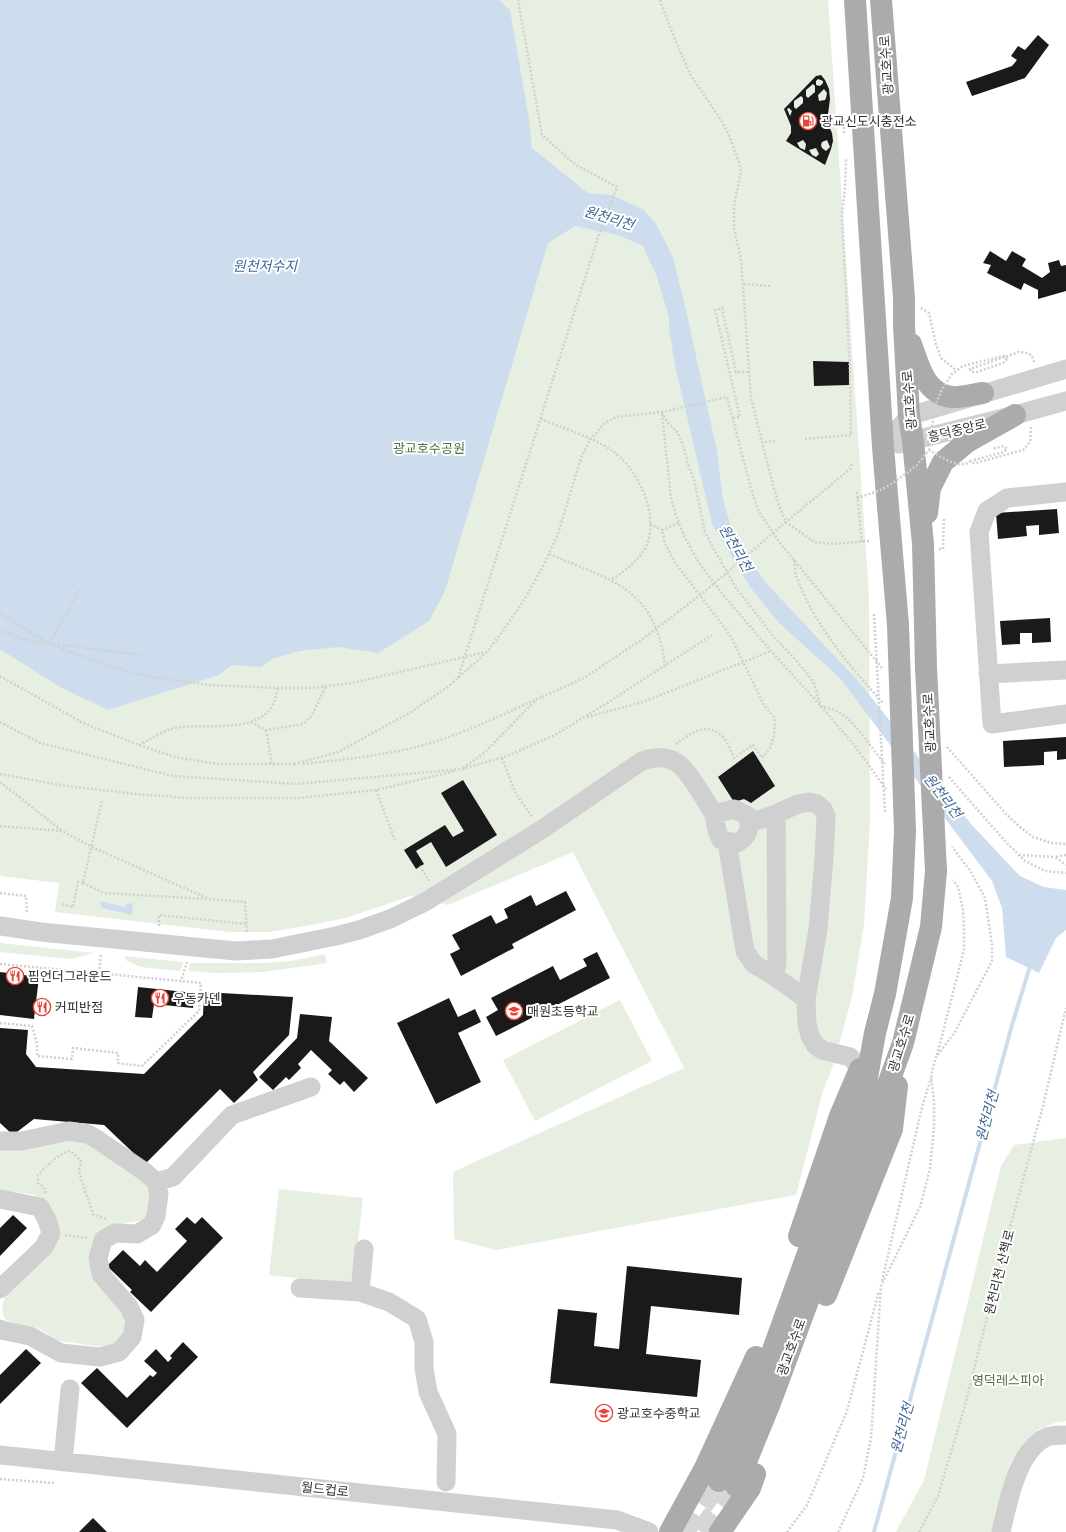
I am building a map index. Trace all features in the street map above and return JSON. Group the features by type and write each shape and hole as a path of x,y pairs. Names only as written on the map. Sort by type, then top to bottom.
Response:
{"main road":[{"name":"광교호수로","path":"856,0 883,447 898,625 904,831 902,898 885,994 875,1033 859,1122 821,1217 752,1408 727,1484 770,1403 903,1043 931,927 942,873 926,667 921,445 909,416 904,298 882,0"},
{"path":"904,326 926,381 936,392 953,397 983,393"},
{"path":"923,544 930,488 943,462 967,442 1024,412"},
{"path":"670,1532 705,1468 759,1351 840,1116 875,1033"},
{"path":"720,1532 750,1488 892,1129 903,1043"}],"street":[{"name":"흥덕중앙로","path":"909,416 1038,376 1066,369"},
{"name":"흥덕중앙로","path":"883,447 921,445 1066,400"},
{"path":"883,447 909,416"},
{"path":"1066,492 1007,498 988,511 979,532 992,724 1066,714"},
{"path":"988,674 1066,670"},
{"path":"0,926 41,932 236,952 272,949 336,936 390,919 425,902 541,830 642,761 650,758 663,758 680,764 714,814 717,831 721,840 737,843 744,839 749,831 750,823 748,816 734,809 714,814"},
{"path":"750,823 776,814 798,804 809,802 817,804 823,809 826,816 818,929 806,999 807,1023 810,1036 815,1045 822,1050 850,1057 855,1062 859,1071"},
{"path":"774,976 777,962 776,814"},
{"path":"727,842 745,951 754,964 774,976 806,999"},
{"path":"156,1182 173,1177 232,1115 311,1088"},
{"path":"0,1141 22,1141 69,1132 88,1134 145,1172 156,1182 159,1194 156,1216 152,1225 137,1234 115,1233 103,1240 98,1258 101,1274 129,1307 135,1320 132,1337 119,1352 100,1357 61,1352 30,1336 0,1329"},
{"path":"0,1199 40,1207 47,1220 51,1233 44,1246 0,1289"},
{"path":"360,1292 364,1249"},
{"path":"300,1288 360,1292 389,1302 416,1319 424,1342 424,1368 428,1392 447,1434 446,1482"},
{"path":"63,1462 70,1390"},
{"path":"1000,1532 1019,1469 1027,1455 1037,1442 1049,1436 1066,1435"},
{"name":"월드컵로","path":"0,1455 617,1520 649,1532"}],"path":[{"path":"457,678 598,237 617,187 576,165 542,135 518,0"},
{"path":"660,0 690,74 729,134 739,163 740,171 734,206 734,228 741,260 744,284 752,398 761,442 779,505 786,522 814,542 833,544 869,541"},
{"path":"843,112 845,140"},
{"path":"804,439 851,435 850,372 842,215 845,188 846,153"},
{"path":"744,284 772,286"},
{"path":"904,298 929,313 936,344 941,358 956,370"},
{"path":"733,418 740,417 715,310 722,308 736,372 750,372"},
{"path":"857,498 881,490 896,482 916,465 921,445 935,406 945,383 956,370 963,366 1003,356 1005,356 1007,360 1003,363 977,372 972,372 970,369 1019,352 1027,353 1032,356 1038,376"},
{"path":"294,764 338,752 411,712 449,686 487,652 506,628 526,597 549,554 558,534 581,458 590,440 605,423 616,417 662,412 728,397 752,492 759,512 780,544 886,672"},
{"path":"662,412 671,498 685,538 699,564 725,597 854,745 887,790"},
{"path":"662,412 667,422 678,433 683,445 694,480 705,532 711,544 736,588 773,636 813,681 821,706"},
{"path":"970,456 972,463 976,463 1026,448 1031,438 1024,412"},
{"path":"541,418 610,449 618,455 635,476 642,488 647,501 650,524 648,541 643,552 636,560 627,569 611,580"},
{"path":"761,442 777,441"},
{"path":"921,445 958,465 964,466 972,460 1006,451 1006,447 1004,446 991,450"},
{"path":"0,676 83,723 139,745 175,757 218,764 272,765 361,757 420,746 454,735 584,678 644,638 704,592 850,469 852,464"},
{"path":"857,492 862,542"},
{"path":"650,524 662,530 679,523"},
{"path":"662,530 665,543 674,561 730,636 764,705 774,716 776,724 770,748 762,758 753,745 734,758 728,744 722,736 714,731 702,729 689,735 672,747"},
{"path":"549,554 611,580 634,595 643,604 660,638 665,666"},
{"path":"49,644 80,590"},
{"path":"0,613 49,644 109,666 144,676 210,685 278,688 326,686 352,683 487,652"},
{"path":"874,614 885,812"},
{"path":"0,631 28,640 49,644 141,655"},
{"path":"0,774 66,786 136,794 181,797 299,798 376,790 502,758 531,747 555,735 712,635"},
{"path":"582,718 643,702 771,650"},
{"path":"251,721 266,730 303,724 318,704 326,686"},
{"path":"139,745 163,732 174,728 199,725 236,726 251,721 265,713 270,708 278,688"},
{"path":"0,722 40,743 172,776 297,784 462,769 483,754 538,699"},
{"path":"821,706 841,714 849,721 889,769"},
{"path":"266,730 272,765"},
{"path":"944,744 1020,827 1033,837 1052,843 1066,844"},
{"path":"502,758 516,794 541,830"},
{"path":"0,782 62,831 92,847 209,899"},
{"path":"376,790 396,840"},
{"path":"83,883 102,800"},
{"path":"0,826 62,831"},
{"path":"936,1057 955,1032 992,961 992,945 985,898 963,860 948,842"},
{"path":"1018,854 1054,857 1066,855"},
{"path":"1054,857 1066,864"},
{"path":"420,866 426,875"},
{"path":"787,1532 808,1505 847,1411 880,1286 922,1106 932,1075 964,950 963,909 958,887 942,873"},
{"path":"62,904 72,906 78,882 104,893 245,902 247,933"},
{"path":"159,926 159,915 246,924"},
{"path":"99,973 102,949"},
{"path":"181,981 188,958"},
{"path":"0,964 201,983 199,1011 142,1066 118,1064 118,1053 73,1048 72,1059 37,1056 37,1044 32,1026 0,1023"},
{"name":"원천리천 산책로","path":"919,1532 938,1496 964,1409 1005,1246 1044,1106 1066,1008"},
{"path":"838,1532 863,1478 871,1438 880,1286 920,1207 930,1169 934,1128 932,1075"},
{"path":"40,1207 46,1197 44,1187 38,1183 38,1176 50,1161 58,1155 68,1151 74,1154 81,1161 79,1172 93,1214 107,1220 103,1240 51,1233"},
{"path":"0,1479 54,1483"}],"green space":[{"name":"광교호수공원","path":"0,0 828,0 869,595 870,821 864,925 852,997 833,1066 823,1091 796,1195 496,1250 454,1239 453,1172 684,1068 573,852 448,905 411,896 349,917 269,932 229,932 55,912 59,883 0,876"},
{"path":"0,943 94,953 71,959 0,952"},
{"path":"325,954 327,963 263,972 215,973 188,971 190,963 267,963 291,961"},
{"path":"124,956 183,962 180,971 141,967 127,961"},
{"path":"620,1000 652,1061 535,1121 503,1060"},
{"path":"69,1136 86,1141 150,1184 149,1214 143,1220 111,1226 99,1235 91,1245 90,1262 123,1314 125,1320 125,1329 121,1338 116,1343 110,1345 97,1346 59,1341 42,1330 9,1322 4,1317 2,1311 3,1301 6,1295 57,1226 54,1214 44,1200 30,1194 0,1191 0,1146"},
{"name":"영덕레스피아","path":"1066,1138 1066,1421 1057,1422 1038,1430 1011,1462 992,1532 896,1532 924,1480 1001,1166 1014,1145"},
{"path":"279,1189 363,1198 353,1284 269,1275"}],"water":[{"name":"원천저수지","path":"0,0 499,0 510,10 529,119 532,148 588,193 612,195 644,210 656,224 673,257 717,451 723,500 733,533 765,582 860,683 971,824 1020,876 1044,887 1066,890 1066,930 1056,938 1039,973 1006,957 1002,908 992,881 840,678 779,623 750,587 712,524 675,365 669,329 669,317 657,277 643,246 618,235 575,226 548,243 445,591 429,621 378,653 338,647 300,651 272,659 261,667 232,665 219,675 108,710 60,687 0,649"},
{"path":"100,901 125,907 126,904 133,903 132,915 102,908"}],"building":[{"path":"1038,35 1049,45 1025,78 972,96 966,82 1012,66 1017,60 1011,56 1018,46 1025,50"},
{"path":"821,75 829,89 830,99 827,122 832,133 833,141 825,165 786,141 791,133 791,126 784,109 816,76","holes":["818,79 823,81 820,86 816,85 816,81","813,84 815,86 815,92 808,98 806,96 806,90","824,89 827,93 826,98 825,100 819,101 818,95","801,96 803,98 803,103 796,109 794,107 794,101","789,108 792,111 790,116 787,109","803,140 806,144 805,150 800,148 797,143","827,140 830,147 826,151 821,145 822,142","816,148 819,154 816,157 812,155 809,150"]},
{"path":"990,251 1006,261 1012,251 1026,259 1022,266 1042,278 1050,272 1048,263 1059,260 1061,266 1066,265 1066,291 1038,299 1038,290 1024,283 1021,290 987,273 991,265 983,263"},
{"path":"813,361 849,362 849,385 814,386"},
{"path":"1057,509 1059,533 1039,535 1039,525 1026,526 1027,536 998,539 996,513"},
{"path":"1050,618 1051,642 1032,643 1032,633 1020,633 1020,644 1002,645 1000,621"},
{"path":"1066,737 1066,759 1057,760 1057,751 1044,752 1044,765 1004,767 1003,741"},
{"path":"753,751 775,786 751,803 744,799 734,802 718,777"},
{"path":"463,780 497,835 446,867 431,842 416,851 424,864 416,869 404,850 445,825 453,837 464,831 441,793"},
{"path":"566,891 576,910 512,944 514,948 461,976 450,954 460,949 452,935 491,915 496,924 508,918 504,909 531,895 536,906"},
{"path":"597,952 610,978 496,1036 486,1017 498,1010 491,998 553,966 560,980 587,966 583,959"},
{"path":"0,972 39,977 34,1019 0,1015"},
{"path":"138,987 195,993 193,1008 154,1004 152,1018 135,1017"},
{"path":"204,992 293,997 289,1035 253,1072 258,1080 234,1103 220,1089 145,1164 104,1125 34,1119 13,1135 0,1123 0,1028 28,1030 26,1054 36,1067 144,1074 203,1015"},
{"path":"449,998 458,1017 475,1009 481,1022 458,1033 481,1082 436,1104 397,1023"},
{"path":"300,1014 332,1017 329,1041 368,1078 354,1092 344,1081 340,1085 328,1074 332,1070 311,1050 298,1064 301,1068 289,1080 286,1077 273,1090 259,1077 297,1038"},
{"path":"13,1215 27,1228 0,1256 0,1228"},
{"path":"187,1217 195,1224 202,1217 223,1238 151,1312 130,1292 132,1290 107,1266 123,1250 140,1266 145,1260 157,1272 187,1241 175,1229"},
{"path":"627,1266 742,1278 739,1315 651,1306 646,1354 701,1360 697,1397 550,1383 558,1309 597,1313 594,1346 619,1349"},
{"path":"183,1342 198,1357 127,1428 81,1383 97,1368 127,1398 150,1375 153,1377 157,1373 144,1361 156,1349 168,1362 172,1358 170,1356"},
{"path":"26,1349 41,1363 0,1404 0,1375"},
{"path":"93,1518 107,1532 79,1532"}],"waterway":[{"name":"원천리천","path":"874,1532 1012,1025 1031,963"}],"tunnel":[{"path":"683,1532 719,1481"},
{"path":"701,1532 736,1486"}],"place":[{"name":"광교신도시충전소","path":"808,121"},
{"name":"핌언더그라운드","path":"15,976"},
{"name":"우동카덴","path":"160,998"},
{"name":"커피반점","path":"42,1007"},
{"name":"매원초등학교","path":"514,1011"},
{"name":"광교호수중학교","path":"604,1413"}]}
